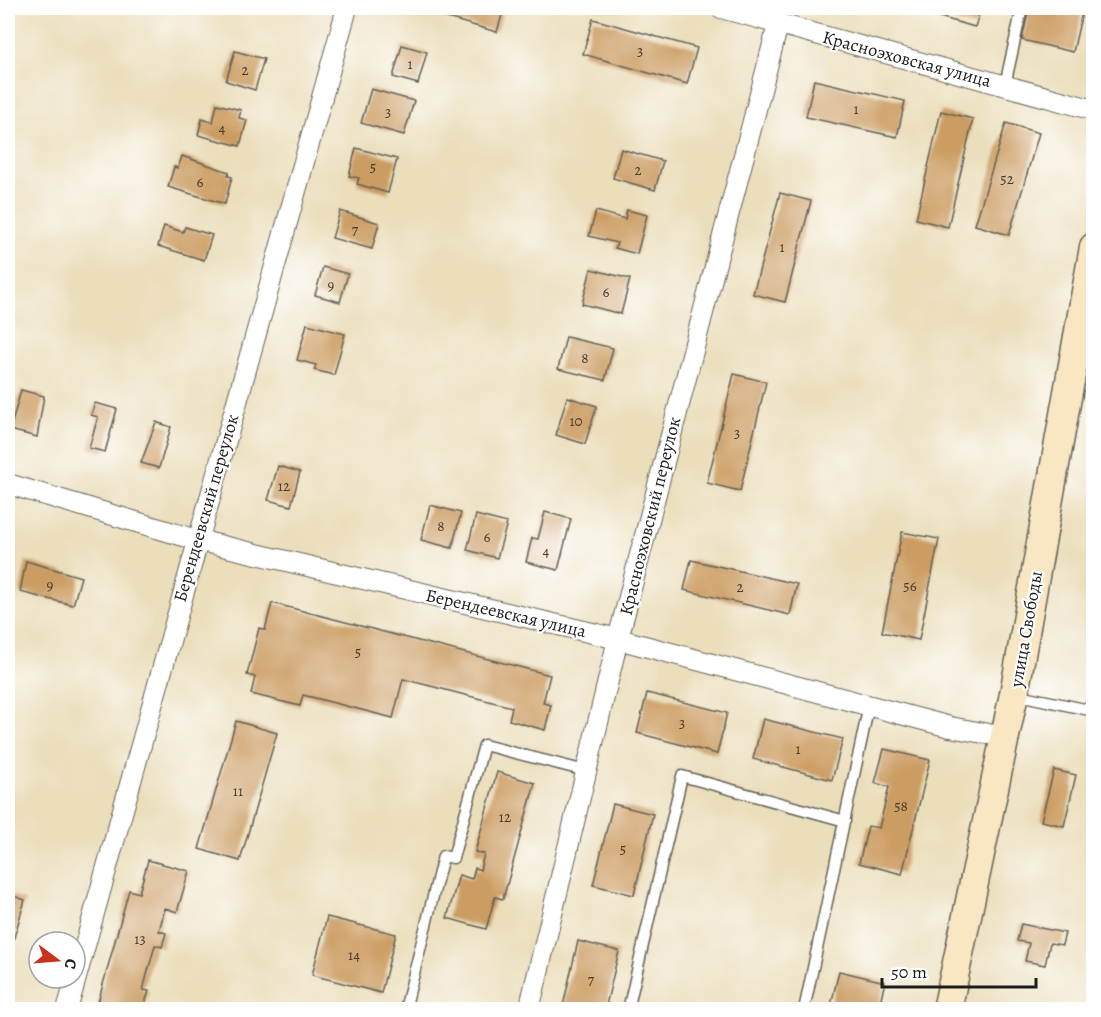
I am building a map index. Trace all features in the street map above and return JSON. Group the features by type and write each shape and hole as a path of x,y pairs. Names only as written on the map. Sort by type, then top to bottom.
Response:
{"main road":[{"name":"улица Свободы","path":"948,1010 1009,741 1014,694 1088,312 1094,247"}],"street":[{"name":"Берендеевский переулок","path":"67,1010 346,8"},
{"name":"Красноэховская улица","path":"721,8 1094,110"},
{"name":"Красноэховский переулок","path":"529,1010 618,639 778,25"},
{"name":"Берендеевская улица","path":"8,484 197,540 618,639 1009,741"}],"lane":[{"path":"1005,85 1022,8"},
{"path":"1014,694 1094,711"},
{"path":"804,1010 869,705"},
{"path":"405,1010 443,855 453,858 484,745 586,771"},
{"path":"628,1010 682,776 845,821"}],"building":[{"path":"412,8 504,8 497,32"},
{"path":"926,8 981,8 975,27 925,13"},
{"path":"1029,8 1083,8 1073,52 1022,40"},
{"path":"593,19 697,48 687,84 583,54"},
{"path":"402,45 427,52 418,84 393,77"},
{"path":"235,51 264,59 255,90 226,81"},
{"path":"814,80 905,101 897,137 806,117"},
{"path":"371,89 414,101 404,135 361,123"},
{"path":"217,104 241,110 239,118 247,120 240,146 198,135 202,119 213,122"},
{"path":"941,111 973,119 948,227 916,219"},
{"path":"1006,123 1039,133 1009,235 975,225"},
{"path":"356,148 397,159 388,193 357,184 359,178 349,176"},
{"path":"621,149 663,161 655,190 613,178"},
{"path":"182,156 229,172 228,176 232,177 225,204 168,187 174,167 178,168"},
{"path":"780,193 811,201 785,302 753,294"},
{"path":"627,210 647,215 637,254 615,248 617,243 589,236 596,211 625,219"},
{"path":"340,211 379,223 372,249 332,238"},
{"path":"164,226 183,232 185,227 212,235 204,260 158,246"},
{"path":"323,267 348,274 340,302 315,295"},
{"path":"591,269 630,279 621,314 582,304"},
{"path":"307,324 345,334 334,375 314,370 316,365 297,360"},
{"path":"566,337 613,348 605,380 558,369"},
{"path":"734,374 766,382 740,491 707,483"},
{"path":"21,390 44,396 37,437 10,430"},
{"path":"567,397 597,406 585,444 556,435"},
{"path":"95,403 117,409 105,452 89,448 98,417 91,415"},
{"path":"156,422 171,427 159,468 141,463"},
{"path":"278,466 300,472 291,506 268,500"},
{"path":"430,505 461,513 452,548 421,540"},
{"path":"545,512 571,519 558,570 526,562 532,538 538,539"},
{"path":"476,515 507,523 497,558 467,550"},
{"path":"902,532 939,539 919,640 882,632"},
{"path":"691,560 797,584 790,615 684,590"},
{"path":"26,561 81,577 73,605 20,592"},
{"path":"272,603 550,675 543,703 551,705 545,730 509,720 512,707 403,679 393,718 303,695 300,706 251,694 255,677 247,675 259,628 265,630"},
{"path":"647,693 727,713 717,754 637,733"},
{"path":"763,719 843,739 832,780 753,759"},
{"path":"236,721 277,733 240,861 199,849"},
{"path":"884,749 930,760 902,874 859,863 868,826 879,828 889,787 875,783"},
{"path":"1054,770 1076,775 1064,826 1041,821"},
{"path":"497,772 535,783 503,899 495,897 486,929 447,918 459,875 472,879 475,868 480,870 484,854 475,852"},
{"path":"613,804 653,814 634,895 593,885"},
{"path":"1092,818 1094,818 1094,852 1086,851"},
{"path":"148,860 189,871 177,912 165,908 159,931 166,933 162,947 155,945 143,990 149,991 144,1007 96,1010 129,890 139,893"},
{"path":"8,894 25,900 8,958"},
{"path":"327,917 396,934 381,993 312,975"},
{"path":"1021,924 1065,933 1062,945 1050,943 1045,965 1025,961 1029,943 1017,941"},
{"path":"578,941 619,951 605,1010 562,1010"},
{"path":"839,971 885,982 878,1010 844,1010 831,1005"}]}
